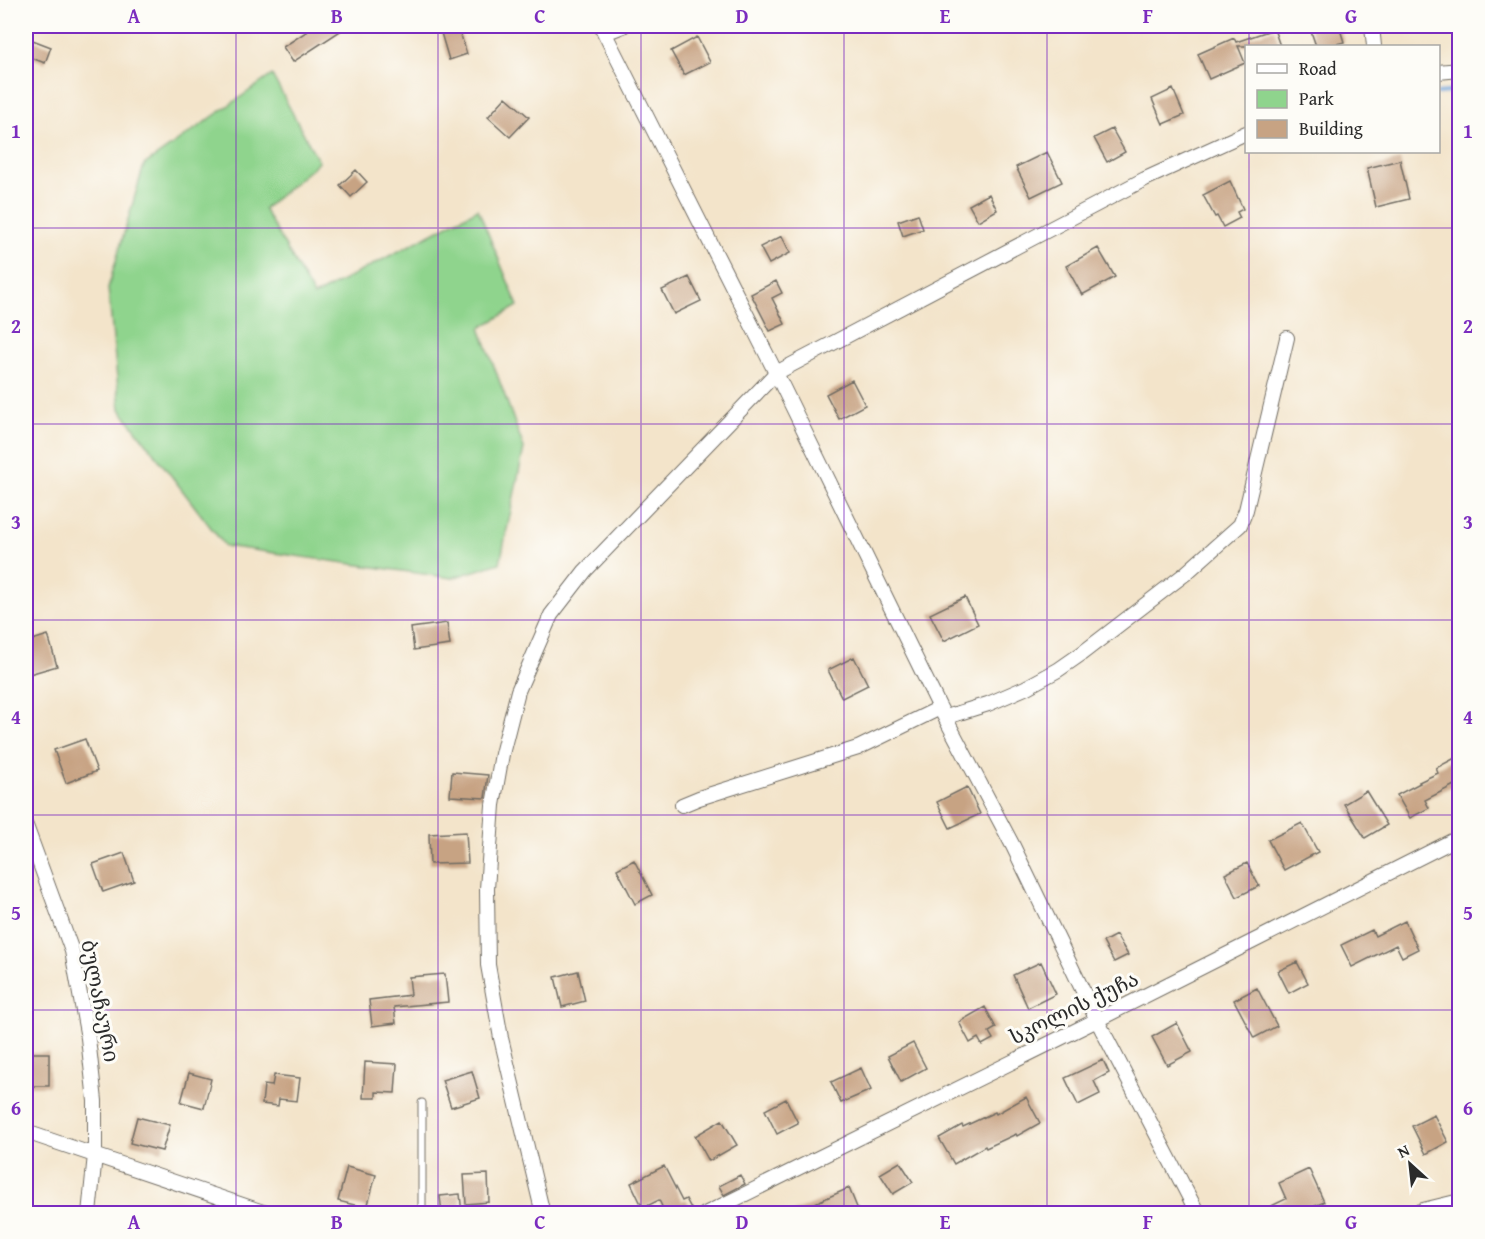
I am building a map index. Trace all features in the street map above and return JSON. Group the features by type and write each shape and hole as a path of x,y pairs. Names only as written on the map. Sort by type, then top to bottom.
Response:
{"street":[{"path":"623,26 603,29 1097,1020 1198,1214"},
{"path":"1372,26 1374,45"},
{"path":"1440,72 1460,70"},
{"path":"543,1214 501,1038 488,965 487,889 493,805 502,754 518,691 551,615 585,571 776,373 1145,179 1245,133"},
{"path":"682,805 858,748 943,712 988,704 1025,688 1081,654 1185,574 1240,525 1246,510 1287,338"},
{"name":"ბულაჩაური","path":"26,826 72,951 88,1038 95,1101 95,1155 89,1214"},
{"name":"სკოლის ქუჩა","path":"705,1214 1460,837"},
{"path":"26,1132 269,1214"},
{"path":"1415,1214 1460,1201"}],"lane":[{"path":"422,1103 422,1214"}],"green space":[{"path":"272,75 319,162 264,209 314,296 478,209 518,306 480,328 524,448 500,563 452,578 225,546 120,409 108,288 144,165"}],"building":[{"path":"315,26 348,26 293,62 283,47"},
{"path":"439,26 458,26 467,54 449,60"},
{"path":"1309,26 1339,26 1344,42 1316,45"},
{"path":"1274,29 1280,45 1238,46 1245,63 1209,79 1198,54 1234,38 1236,42"},
{"path":"697,37 710,62 684,75 671,51"},
{"path":"30,39 51,47 45,63 26,56"},
{"path":"1173,89 1184,115 1163,124 1152,99"},
{"path":"506,97 529,117 510,137 488,117"},
{"path":"1112,129 1125,152 1107,162 1094,138"},
{"path":"1047,152 1062,182 1031,197 1016,167"},
{"path":"1400,160 1409,199 1376,207 1367,168"},
{"path":"356,170 367,182 351,197 340,185"},
{"path":"1230,181 1243,209 1237,212 1240,218 1223,227 1203,195"},
{"path":"989,194 997,210 978,221 969,205"},
{"path":"918,214 923,229 903,236 898,221"},
{"path":"782,236 790,253 769,264 760,247"},
{"path":"1098,248 1115,277 1082,295 1066,266"},
{"path":"689,277 701,301 674,314 662,290"},
{"path":"776,281 782,293 772,298 785,324 770,331 751,294"},
{"path":"852,380 865,405 839,419 826,394"},
{"path":"965,597 978,624 944,641 930,614"},
{"path":"447,623 450,645 414,650 411,628"},
{"path":"48,635 57,666 26,675 26,642"},
{"path":"854,657 868,685 842,698 828,670"},
{"path":"85,739 97,771 66,783 54,750"},
{"path":"1455,758 1460,767 1460,782 1425,800 1429,808 1410,818 1397,795 1438,773 1436,768"},
{"path":"452,772 488,775 485,798 450,796"},
{"path":"967,787 980,814 950,828 937,802"},
{"path":"1366,791 1387,825 1365,838 1344,804"},
{"path":"1302,823 1318,852 1284,870 1268,840"},
{"path":"466,832 468,863 430,864 429,834"},
{"path":"124,853 134,881 103,892 93,864"},
{"path":"634,860 652,895 635,904 617,869"},
{"path":"1247,863 1259,886 1237,897 1225,874"},
{"path":"1405,921 1418,949 1402,957 1396,945 1352,967 1341,945 1372,930 1375,936"},
{"path":"1116,935 1128,955 1114,962 1103,942"},
{"path":"1041,962 1056,994 1028,1008 1013,975"},
{"path":"1297,962 1308,983 1289,993 1278,971"},
{"path":"578,971 585,1001 562,1007 555,977"},
{"path":"445,974 448,1002 394,1007 396,1023 372,1026 369,1000 411,995 409,977"},
{"path":"1257,988 1277,1026 1254,1038 1234,1000"},
{"path":"985,1007 996,1028 989,1032 993,1039 982,1045 978,1038 970,1043 959,1022"},
{"path":"1177,1023 1192,1052 1167,1065 1152,1037"},
{"path":"913,1043 926,1068 901,1082 888,1056"},
{"path":"26,1053 49,1053 49,1086 26,1086"},
{"path":"1103,1060 1109,1073 1094,1081 1100,1094 1078,1105 1065,1078"},
{"path":"365,1062 397,1064 395,1093 376,1092 376,1098 363,1098"},
{"path":"861,1068 871,1090 841,1103 831,1082"},
{"path":"472,1071 480,1098 451,1107 442,1080"},
{"path":"189,1073 211,1079 204,1108 181,1102"},
{"path":"274,1075 300,1078 297,1101 279,1099 278,1106 262,1104 264,1085 272,1086"},
{"path":"1026,1097 1040,1123 1017,1136 1016,1134 986,1148 985,1146 954,1164 939,1138 962,1125 963,1127 995,1112 996,1114"},
{"path":"786,1099 798,1123 777,1134 765,1110"},
{"path":"1434,1115 1448,1142 1426,1154 1412,1126"},
{"path":"137,1117 170,1125 162,1151 130,1143"},
{"path":"722,1120 737,1145 709,1161 695,1136"},
{"path":"900,1162 913,1182 893,1194 880,1174"},
{"path":"664,1166 682,1201 686,1199 694,1214 659,1214 664,1211 659,1200 643,1208 631,1183"},
{"path":"347,1167 376,1175 367,1208 338,1201"},
{"path":"1309,1169 1324,1202 1298,1214 1255,1214 1286,1199 1279,1183"},
{"path":"488,1174 489,1202 466,1204 464,1175"},
{"path":"740,1175 745,1184 724,1195 719,1186"},
{"path":"849,1188 858,1210 850,1214 790,1214"},
{"path":"460,1194 462,1214 442,1214 440,1196"}],"waterway":[{"path":"1440,93 1460,91"}]}
